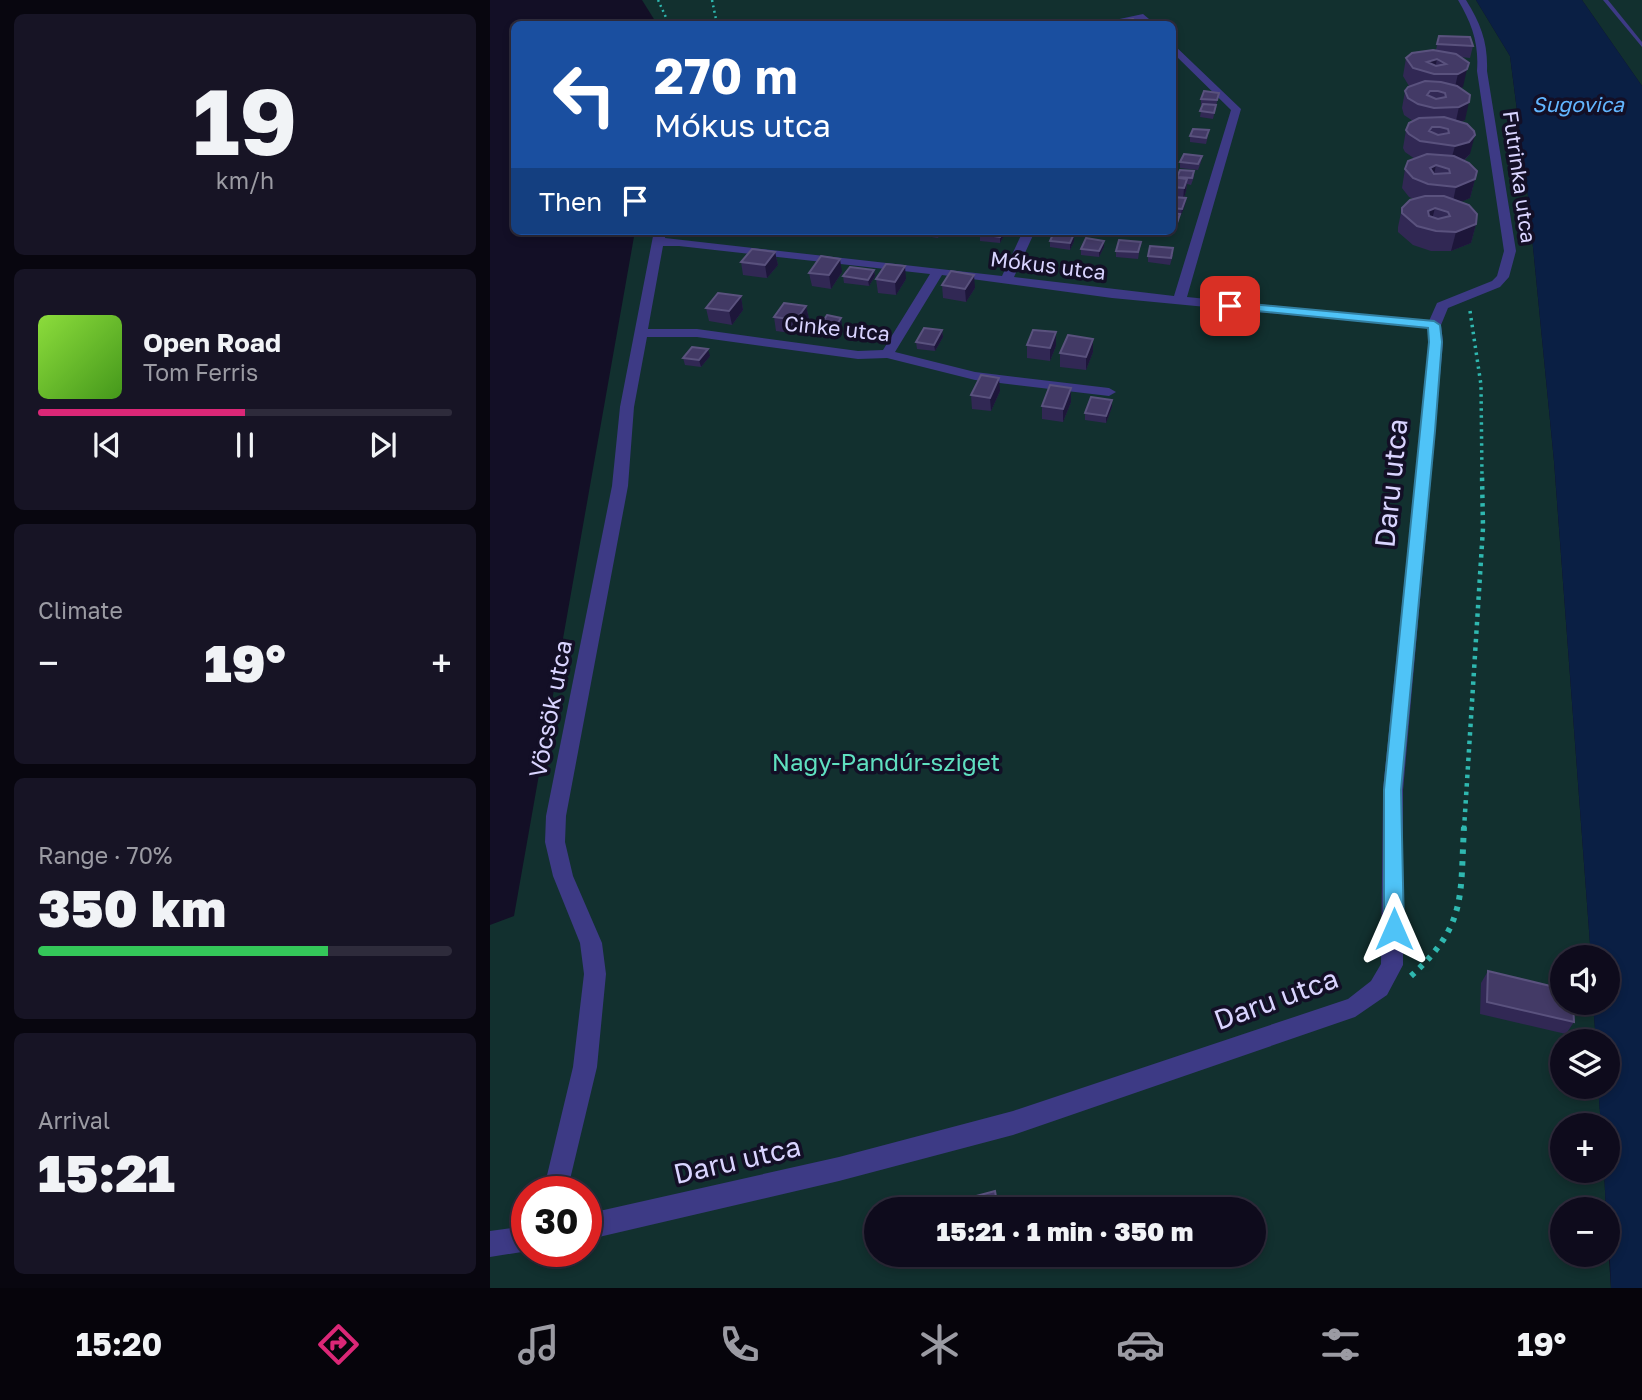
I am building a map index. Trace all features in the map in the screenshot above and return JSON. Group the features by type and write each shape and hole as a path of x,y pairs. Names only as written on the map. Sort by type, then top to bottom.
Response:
{"street":[{"name":"Futrinka utca","path":"1434,325 1442,306 1496,284 1503,277 1510,251 1482,71 1485,46 1479,29 1462,0"},
{"path":"1176,50 1236,109 1180,301"},
{"path":"1176,63 1188,61"},
{"path":"1006,281 1027,235"},
{"name":"Mókus utca","path":"659,237 679,242 1180,301 1434,325"},
{"name":"Vöcsök utca","path":"559,1176 584,1067 595,974 591,943 562,876 555,842 556,816 620,486 627,407 659,237"},
{"path":"887,354 938,271"},
{"name":"Daru utca","path":"602,1223 839,1169 1013,1123 1355,1007 1381,984 1392,965 1393,790 1436,342 1434,325"},
{"name":"Cinke utca","path":"642,333 697,333 858,355 887,354 975,376 1109,392"},
{"path":"490,1244 511,1241"}],"lane":[{"path":"1605,0 1642,45"}],"path":[{"path":"658,0 668,21"},
{"path":"712,0 716,21"},
{"path":"1381,984 1407,980 1433,956 1450,933 1459,909 1483,528 1481,385 1472,315 1468,306 1458,298"}],"green space":[{"name":"Nagy-Pandúr-sziget","path":"642,0 1476,0 1510,56 1528,196 1554,461 1590,945 1550,945 1550,1015 1594,1015 1595,1029 1550,1029 1550,1099 1599,1099 1600,1113 1550,1113 1550,1183 1605,1183 1605,1197 1550,1197 1550,1267 1610,1267 1611,1288 490,1288 490,925 514,916 634,235 1176,235 1176,21 655,21"},
{"path":"1582,0 1642,0 1642,86"}],"water":[{"name":"Sugovica","path":"1476,0 1582,0 1642,86 1642,1288 1611,1288 1610,1267 1620,1267 1620,1197 1605,1197 1605,1183 1620,1183 1620,1113 1600,1113 1599,1099 1620,1099 1620,1029 1595,1029 1594,1015 1620,1015 1620,945 1590,945 1554,461 1528,196 1510,56"}],"building":[{"path":"1439,36 1470,37 1473,46 1437,44"},
{"path":"1433,50 1456,54 1469,63 1467,69 1458,74 1434,74 1413,68 1406,58 1412,53","holes":["1437,59 1446,64 1436,66 1427,62"]},
{"path":"1425,81 1441,82 1457,86 1470,95 1469,102 1459,107 1434,108 1408,98 1405,91 1408,87","holes":["1430,91 1445,93 1446,97 1436,99 1427,95"]},
{"path":"1204,91 1219,93 1217,100 1201,99"},
{"path":"1203,104 1216,105 1214,113 1200,111"},
{"path":"1444,117 1467,124 1475,135 1469,142 1455,146 1420,141 1406,130 1409,123 1419,118","holes":["1432,127 1448,129 1449,133 1438,135 1429,131"]},
{"path":"1193,129 1209,130 1206,138 1190,136"},
{"path":"1184,154 1202,156 1198,164 1180,162"},
{"path":"1427,154 1454,156 1469,163 1477,171 1475,179 1456,187 1428,184 1413,178 1405,169 1408,161","holes":["1436,165 1449,169 1450,173 1434,174 1430,168"]},
{"path":"1180,170 1194,171 1192,178 1177,177"},
{"path":"1176,178 1187,179 1184,188 1176,187"},
{"path":"1425,196 1444,196 1469,205 1477,214 1476,224 1456,232 1417,226 1402,213 1402,208 1410,200","holes":["1435,208 1448,212 1450,216 1438,219 1429,216 1428,211"]},
{"path":"1176,197 1186,198 1182,209 1176,208"},
{"path":"1053,235 1074,235 1070,243 1050,241"},
{"path":"1086,238 1104,241 1099,251 1081,249"},
{"path":"1119,240 1141,242 1138,252 1116,251"},
{"path":"1150,246 1173,248 1171,258 1148,256"},
{"path":"752,249 775,252 765,265 741,262"},
{"path":"821,256 840,259 829,275 809,273"},
{"path":"886,264 905,266 895,282 876,279"},
{"path":"850,267 874,270 868,280 843,276"},
{"path":"951,271 974,275 965,289 942,285"},
{"path":"718,293 741,296 729,311 706,308"},
{"path":"784,303 806,306 796,320 774,317"},
{"path":"827,315 841,318 834,329 819,327"},
{"path":"924,328 942,330 934,345 916,342"},
{"path":"1033,330 1056,332 1050,348 1027,345"},
{"path":"1068,335 1093,339 1086,357 1060,353"},
{"path":"692,347 708,349 699,360 683,358"},
{"path":"981,375 999,378 990,398 971,395"},
{"path":"1050,385 1071,388 1063,409 1042,406"},
{"path":"1091,397 1112,400 1106,416 1085,413"},
{"path":"1488,971 1550,986 1550,1015 1574,1015 1574,1022 1487,1002"},
{"path":"995,1191 996,1197 972,1197"}],"route":[{"path":"1230,306 1434,325 1436,342 1393,790 1394,929"}]}
